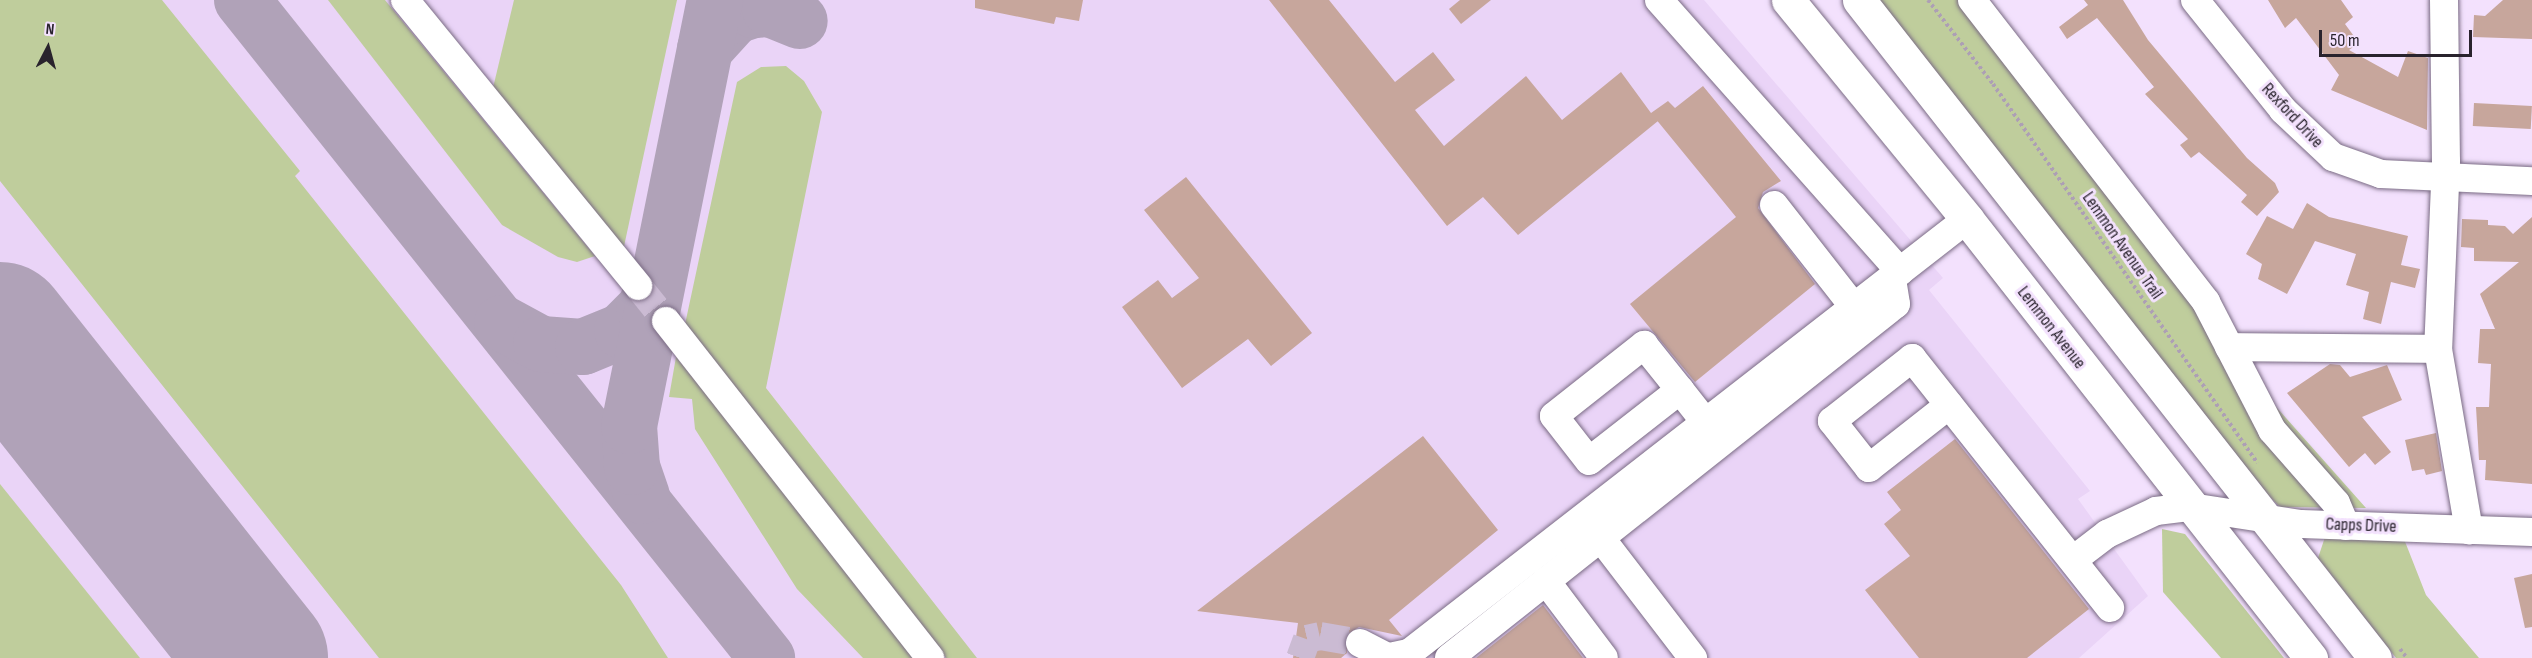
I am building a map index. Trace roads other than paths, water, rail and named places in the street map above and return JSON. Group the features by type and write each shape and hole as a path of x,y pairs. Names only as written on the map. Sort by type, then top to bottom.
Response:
{"main road":[{"name":"Lemmon Avenue","path":"1788,0 1967,219 2311,658"},
{"path":"1859,0 2007,185 2266,521 2375,658"},
{"path":"1967,219 2007,185"}],"street":[{"path":"405,0 638,286"},
{"path":"1449,658 1896,304 1896,274 1659,0"},
{"path":"1972,0 2153,228 2206,302 2272,430 2336,503 2346,526"},
{"name":"Rexford Drive","path":"2194,0 2317,146 2355,167 2381,174 2532,182"},
{"path":"2444,0 2446,178 2438,349 2469,530"},
{"path":"1774,205 1854,307"},
{"path":"1360,643 1386,657 1409,653 1967,219"},
{"path":"666,321 930,658"},
{"path":"2229,346 2438,349"},
{"path":"1680,390 1706,423"},
{"path":"1949,405 2110,608"},
{"name":"Capps Drive","path":"2073,560 2107,534 2156,511 2191,507 2266,521 2532,532"},
{"path":"1600,537 1693,658"},
{"path":"1546,581 1604,658"}],"tunnel":[{"path":"638,286 666,321"},
{"path":"1300,658 1307,639 1320,636 1360,643"}]}
